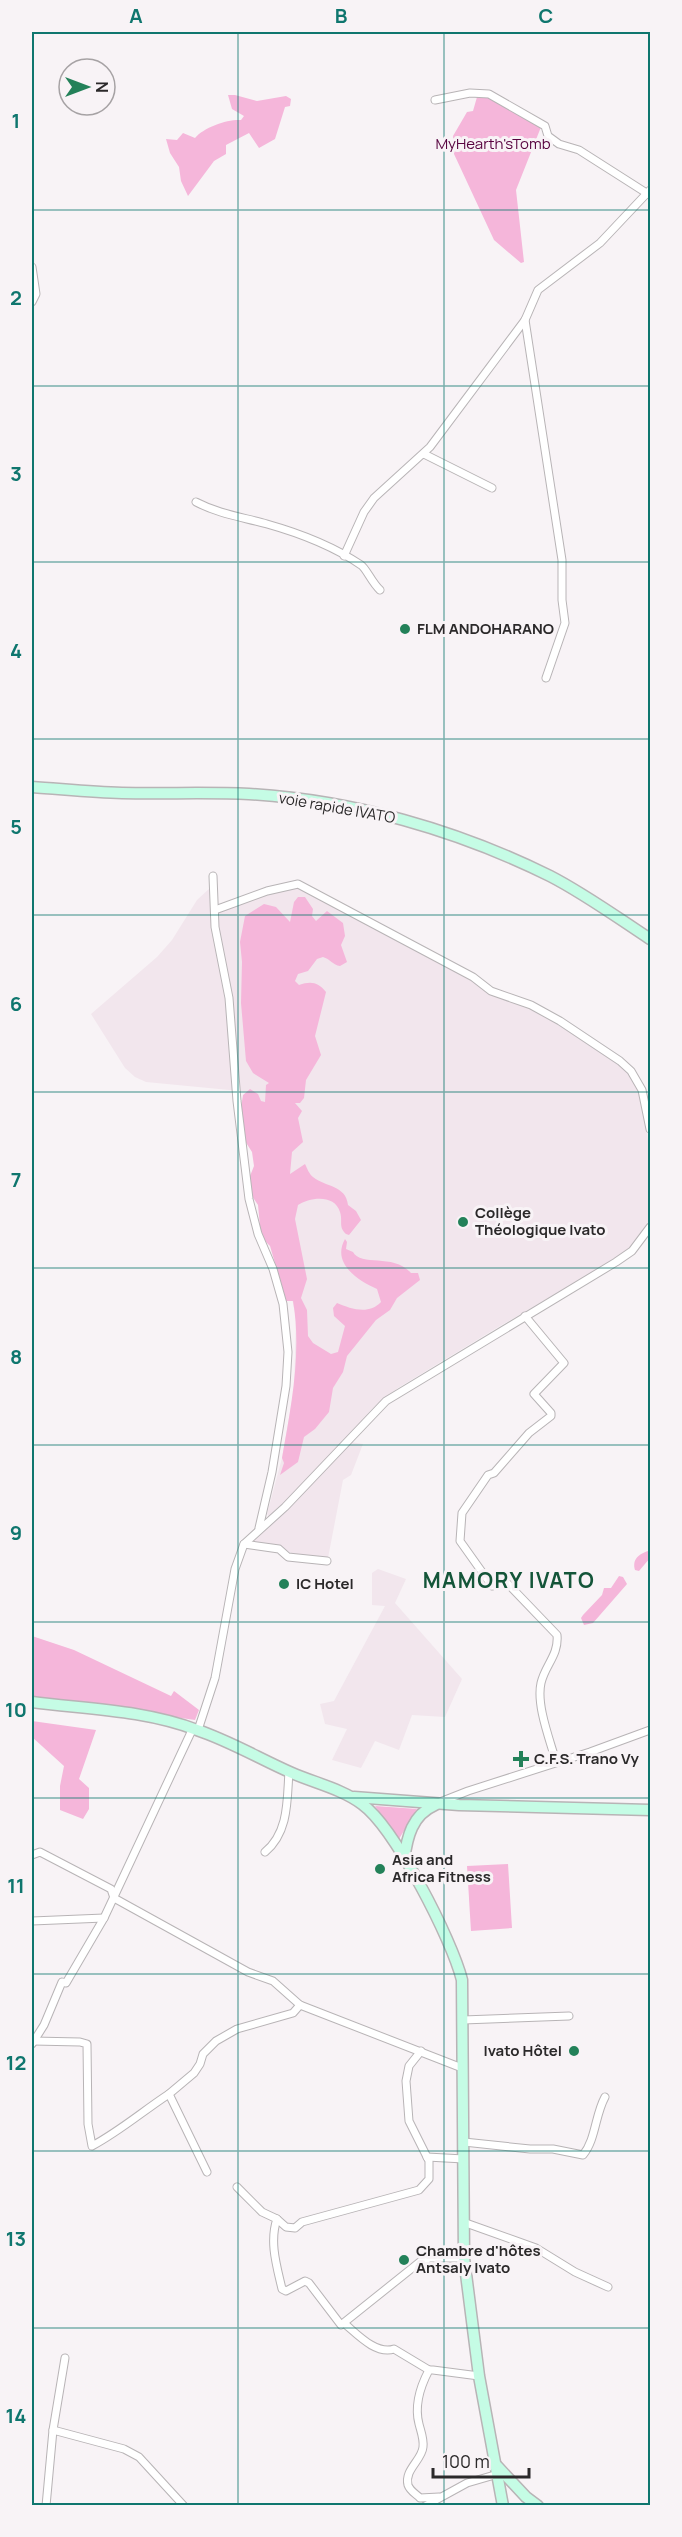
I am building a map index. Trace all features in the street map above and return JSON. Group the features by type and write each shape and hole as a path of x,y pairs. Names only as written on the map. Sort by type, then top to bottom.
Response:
{"main road":[{"name":"voie rapide IVATO","path":"32,787 122,793 251,794 336,805 388,815 455,836 525,865 568,887 651,939"},
{"path":"32,1702 106,1710 159,1719 195,1729 351,1797 371,1811 404,1860 450,1944 462,1980 464,2258 479,2376 503,2505"},
{"path":"351,1797 438,1803 651,1810"},
{"path":"404,1860 412,1826 423,1812 438,1803"},
{"path":"497,2470 538,2505"}],"street":[{"path":"344,556 364,512 374,498 424,454 525,320 538,290 600,243 649,192 579,150 558,144 548,136 545,126 489,94 470,93 435,100"},
{"path":"32,267 36,294 32,302"},
{"path":"525,320 552,508 562,560 562,600 565,623 546,678"},
{"path":"424,454 492,488"},
{"path":"196,502 213,511 266,524 318,542 364,566 370,581 380,590"},
{"path":"213,876 215,927 229,998 237,1101 249,1198 258,1234 273,1269 282,1304 288,1352 286,1386 260,1528"},
{"path":"215,910 267,891 298,884 473,977 491,991 531,1005 614,1056 631,1071 642,1090 651,1129"},
{"path":"32,2042 44,2025 62,1982 66,1983 104,1918 195,1729 215,1678 235,1569 244,1544 285,1507 386,1401 632,1251 651,1227"},
{"path":"492,1586 460,1541 462,1513 488,1475 495,1473 529,1433 551,1416 551,1413 534,1394 564,1363 525,1316"},
{"path":"244,1544 279,1549 288,1557 327,1561"},
{"path":"508,1584 557,1635 556,1652 542,1679 540,1696 555,1762"},
{"path":"438,1803 651,1730"},
{"path":"265,1852 281,1831 286,1814 289,1771"},
{"path":"32,1855 40,1852 111,1890 114,1898 248,1972 273,1981 300,2005 462,2068"},
{"path":"32,1921 104,1918"},
{"path":"32,2042 87,2044 88,2124 92,2146 117,2133 194,2073 203,2054 216,2041 237,2029 293,2013 300,2005"},
{"path":"463,2020 569,2016"},
{"path":"237,2187 262,2212 277,2219 286,2227 295,2228 302,2222 420,2190 429,2180 427,2157 409,2121 406,2081 409,2066 421,2051"},
{"path":"169,2094 207,2172"},
{"path":"464,2142 530,2149 553,2149 583,2155 589,2148 600,2106 605,2097"},
{"path":"427,2157 464,2159"},
{"path":"277,2219 274,2227 274,2258 282,2289 286,2291 305,2281 309,2283 341,2325 345,2324 378,2348 386,2351 394,2349 429,2370 479,2376"},
{"path":"463,2222 536,2248 575,2272 608,2287"},
{"path":"345,2324 421,2261 430,2258 464,2258"},
{"path":"46,2505 53,2430 65,2358"},
{"path":"429,2370 422,2383 417,2403 418,2421 424,2443 422,2454 410,2471 407,2483 411,2491 420,2498 439,2497"},
{"path":"53,2430 124,2449 139,2457 184,2505"},
{"path":"425,2505 497,2470"}],"shaded area":[{"name":"Collège Théologique Ivato","path":"296,887 530,1008 619,1062 629,1073 639,1091 645,1112 650,1160 650,1219 632,1247 616,1259 398,1388 371,1410 349,1436 351,1442 363,1444 351,1475 343,1480 328,1558 293,1554 280,1546 253,1540 272,1520 267,1514 282,1458 294,1389 296,1318 250,1092 146,1082 135,1077 125,1068 91,1014 157,957 172,940 197,900 210,888 216,890 219,911 272,891 284,891"},
{"path":"378,1569 406,1579 395,1603 462,1679 445,1717 412,1715 399,1750 375,1741 361,1768 332,1760 347,1729 325,1724 320,1704 334,1701 385,1606 372,1605 372,1573"}],"green space":[{"path":"228,95 257,101 286,96 291,99 290,106 285,107 275,139 259,148 249,133 226,145 226,154 214,161 188,196 181,181 179,167 170,153 166,139 177,140 183,133 195,138 216,124 241,120 244,116 232,109"},
{"name":"MyHearth'sTomb","path":"488,96 541,127 516,190 524,262 521,263 494,240 454,154 453,136 467,112 473,111 477,97"},
{"path":"298,897 305,897 313,909 312,916 316,921 327,911 343,923 345,936 341,945 347,962 340,966 323,957 317,959 308,971 298,974 295,981 299,985 317,984 326,992 315,1036 321,1055 306,1080 304,1098 300,1103 295,1103 302,1111 298,1118 303,1142 292,1152 290,1174 305,1164 313,1177 343,1194 348,1205 356,1211 361,1220 349,1235 342,1229 340,1212 333,1202 315,1199 298,1205 295,1219 307,1279 301,1298 307,1310 308,1336 313,1343 331,1354 338,1352 345,1326 334,1316 333,1308 337,1303 365,1310 381,1302 377,1289 355,1276 344,1264 342,1248 345,1239 346,1249 357,1256 363,1259 396,1263 411,1273 418,1273 420,1280 397,1298 390,1310 376,1320 347,1356 343,1372 333,1388 329,1412 315,1429 304,1437 298,1462 280,1475 284,1463 282,1458 296,1360 295,1321 293,1301 286,1301 270,1246 261,1237 258,1205 250,1193 250,1176 254,1166 252,1152 245,1141 240,1114 243,1095 250,1089 258,1094 261,1101 265,1102 266,1085 269,1083 253,1073 246,1061 241,1003 240,942 245,916 264,904 276,907 290,922 294,902"},
{"path":"650,1544 650,1558 639,1571 635,1570 635,1560 639,1555 648,1551"},
{"path":"619,1576 623,1577 627,1584 593,1623 584,1625 581,1618 583,1615 602,1595 604,1588 611,1588"},
{"path":"32,1636 74,1650 171,1696 174,1691 199,1710 195,1720 32,1696"},
{"path":"32,1721 96,1730 79,1779 89,1788 89,1809 83,1819 60,1810 60,1786 64,1766 32,1737"},
{"path":"375,1806 417,1809 399,1839"},
{"path":"508,1864 512,1928 471,1931 467,1866"}],"place":[{"name":"FLM ANDOHARANO","path":"405,629"},
{"name":"Collège Théologique Ivato","path":"463,1222"},
{"name":"IC Hotel","path":"284,1584"},
{"name":"C.F.S. Trano Vy","path":"521,1759"},
{"name":"Asia and Africa Fitness","path":"380,1869"},
{"name":"Ivato Hôtel","path":"574,2051"},
{"name":"Chambre d'hôtes Antsaly Ivato","path":"404,2260"}],"district":[{"name":"MAMORY IVATO","path":"509,1581"}]}
